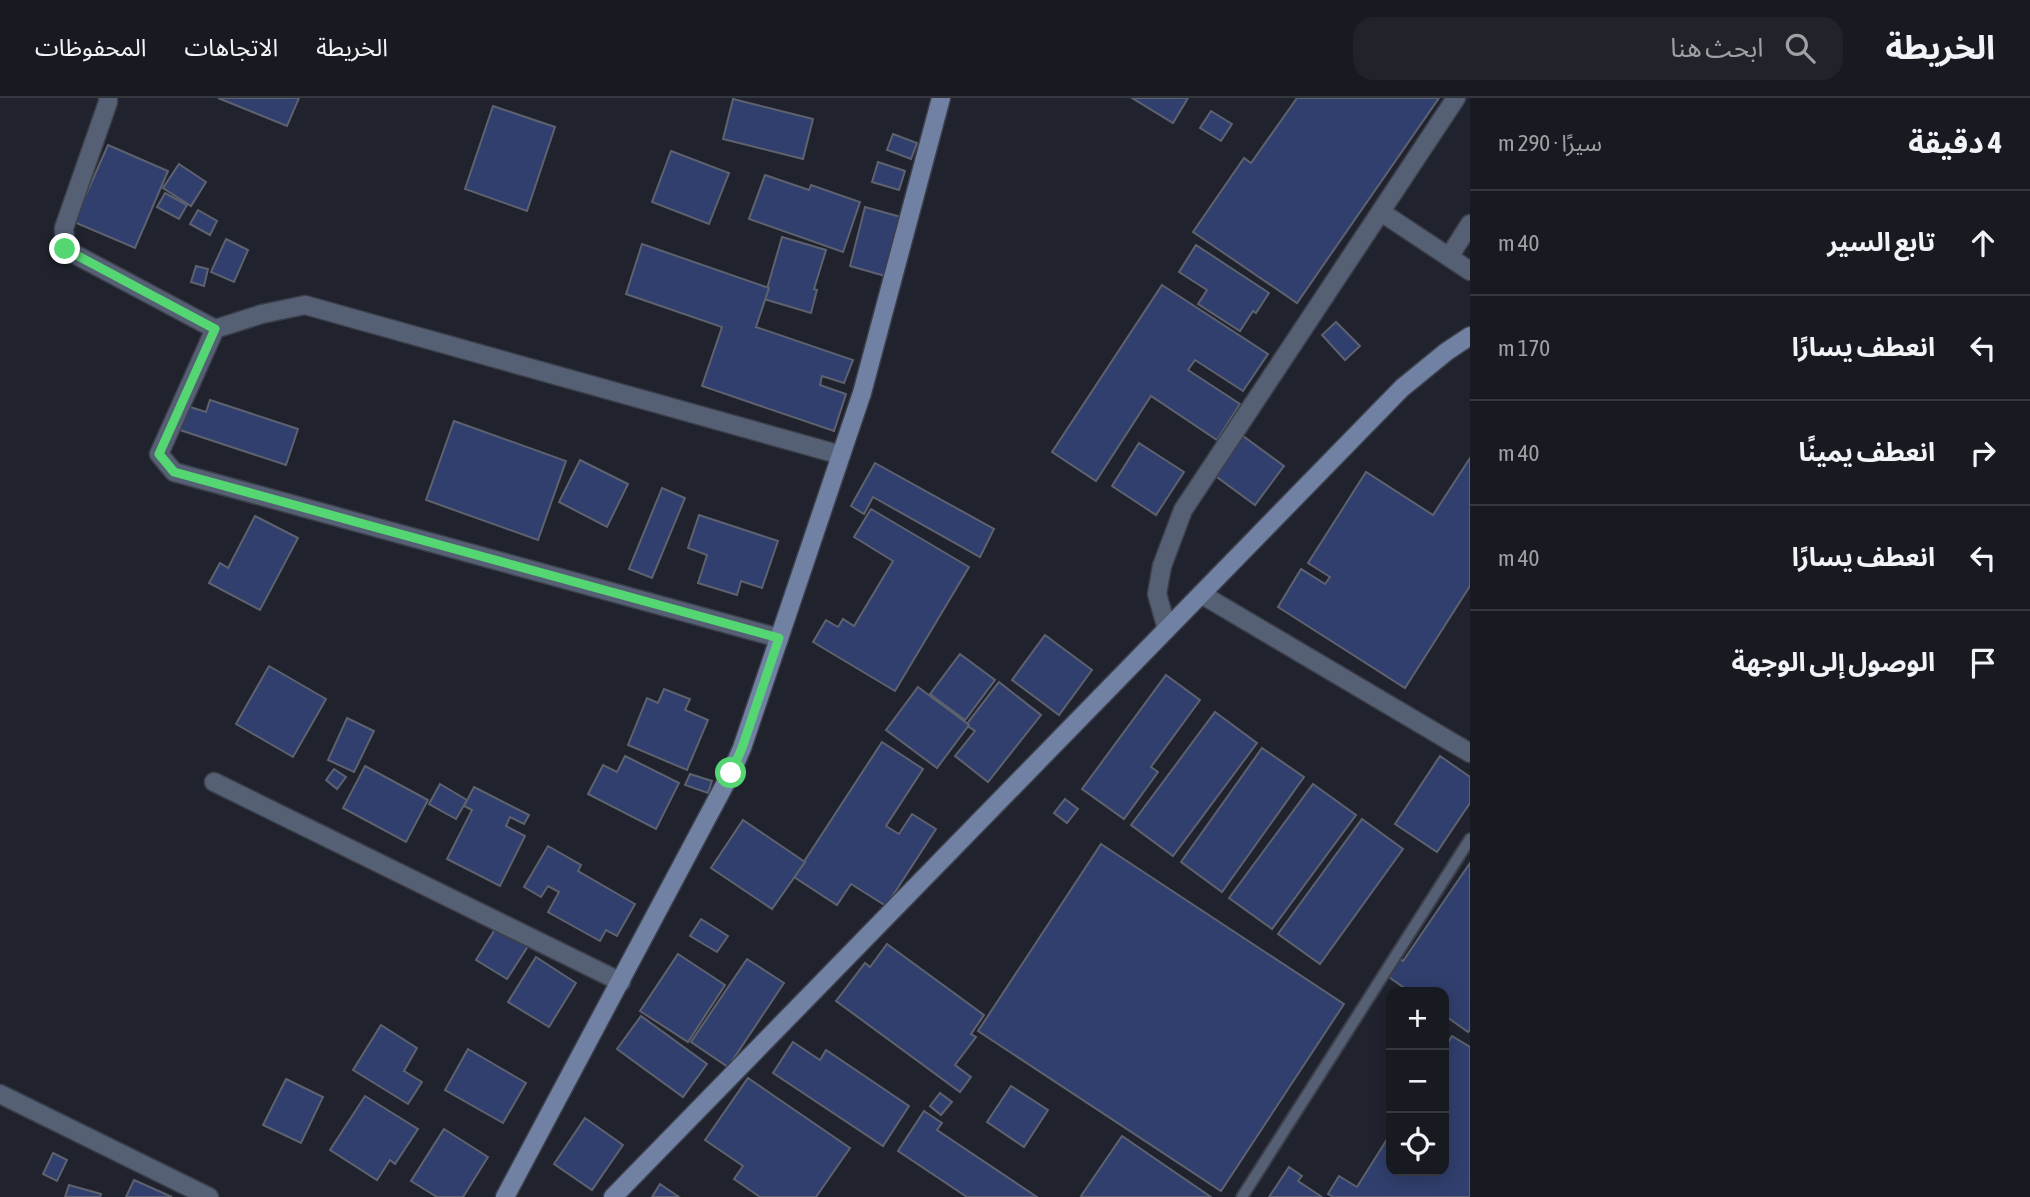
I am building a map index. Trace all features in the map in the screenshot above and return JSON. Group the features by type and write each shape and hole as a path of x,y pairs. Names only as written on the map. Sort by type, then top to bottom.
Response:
{"street":[{"path":"108,98 64,228 65,249 215,329 262,314 305,305 841,455"},
{"path":"505,1197 621,982 742,748 862,393 941,98"},
{"path":"1167,629 1157,594 1162,566 1183,510 1456,98"},
{"path":"1381,212 1470,271"},
{"path":"1449,257 1470,224"},
{"path":"215,329 159,454 174,472 779,638"},
{"path":"613,1197 1402,388 1470,336"},
{"path":"1201,594 1470,753"},
{"path":"214,782 621,982"},
{"path":"0,1094 209,1197"}],"lane":[{"path":"1242,1197 1470,839"}],"building":[{"path":"218,98 299,98 287,126"},
{"path":"1132,98 1188,98 1173,123"},
{"path":"1297,98 1439,98 1297,303 1193,232 1244,158 1251,163"},
{"path":"733,99 813,119 803,159 723,139"},
{"path":"493,106 555,127 527,211 465,189"},
{"path":"1211,111 1232,124 1221,141 1200,128"},
{"path":"893,134 917,143 911,159 887,150"},
{"path":"108,145 168,171 135,248 74,222"},
{"path":"671,151 729,173 709,224 652,202"},
{"path":"878,162 905,171 899,190 872,182"},
{"path":"179,164 206,182 191,206 163,188"},
{"path":"765,175 809,190 811,185 860,202 843,252 749,219"},
{"path":"165,193 187,205 179,219 157,207"},
{"path":"865,207 901,217 885,276 850,266"},
{"path":"198,210 217,221 210,235 190,224"},
{"path":"782,237 826,250 814,289 817,290 811,313 764,299"},
{"path":"226,239 248,250 234,282 211,272"},
{"path":"642,244 769,288 756,327 853,360 844,383 822,376 820,385 846,394 834,431 702,386 722,327 626,294"},
{"path":"1196,245 1269,293 1240,331 1198,304 1207,290 1179,272"},
{"path":"196,266 208,269 204,286 191,282"},
{"path":"1162,285 1268,354 1243,391 1195,360 1188,370 1240,404 1217,440 1151,396 1096,481 1052,452"},
{"path":"1336,322 1360,346 1345,360 1322,335"},
{"path":"210,400 298,429 286,465 180,430 187,406 206,412"},
{"path":"454,421 566,461 538,540 426,500"},
{"path":"1239,433 1284,466 1255,505 1210,472"},
{"path":"1139,443 1184,472 1156,515 1112,486"},
{"path":"1470,458 1470,586 1405,688 1278,607 1301,569 1325,584 1330,577 1308,563 1366,472 1433,515"},
{"path":"580,460 628,484 607,527 559,502"},
{"path":"875,463 994,529 980,557 873,497 864,514 851,506"},
{"path":"662,488 685,498 652,578 629,569"},
{"path":"871,509 969,567 895,691 813,642 826,620 838,627 843,619 854,626 893,561 854,537"},
{"path":"699,515 778,541 762,588 741,581 737,595 698,583 707,555 688,548"},
{"path":"255,516 298,538 260,610 209,583 220,563 228,568"},
{"path":"1045,635 1092,670 1059,715 1012,680"},
{"path":"960,654 995,680 965,720 930,694"},
{"path":"269,666 326,699 293,757 236,724"},
{"path":"1166,675 1200,700 1151,767 1158,772 1124,819 1082,789"},
{"path":"999,682 1041,715 988,782 955,756 975,731 966,725"},
{"path":"918,687 969,725 937,768 886,730"},
{"path":"664,689 690,699 685,710 708,720 687,770 628,745 647,698 658,703"},
{"path":"1215,712 1257,743 1173,856 1131,825"},
{"path":"347,718 374,731 354,772 328,760"},
{"path":"882,742 923,769 886,826 899,834 912,814 936,829 886,906 851,884 837,905 794,877"},
{"path":"1262,748 1304,777 1222,892 1181,862"},
{"path":"625,756 679,783 656,829 588,794 603,765 617,772"},
{"path":"1440,756 1470,777 1470,803 1437,852 1395,824"},
{"path":"365,766 428,800 406,842 343,808"},
{"path":"334,769 346,777 337,789 326,780"},
{"path":"690,774 712,781 708,793 685,785"},
{"path":"440,784 467,800 456,819 429,804"},
{"path":"1313,784 1356,815 1272,929 1229,898"},
{"path":"474,787 529,815 524,824 510,817 506,826 525,836 500,886 447,859 472,810 464,806"},
{"path":"1065,799 1078,809 1067,823 1054,813"},
{"path":"1362,819 1403,849 1320,964 1278,934"},
{"path":"743,820 805,862 772,909 711,868"},
{"path":"1101,844 1344,1004 1221,1191 978,1031"},
{"path":"548,846 581,865 578,871 635,904 617,936 606,930 600,941 548,912 559,892 548,886 541,897 524,887"},
{"path":"1470,863 1468,1032 1449,1019 1449,987 1403,987 1386,975 1398,957 1403,961"},
{"path":"701,919 728,936 717,952 690,936"},
{"path":"499,923 530,943 507,979 476,960"},
{"path":"887,944 984,1015 971,1034 976,1037 955,1065 971,1077 960,1092 836,1001 865,963 870,967"},
{"path":"678,954 725,985 688,1042 640,1011"},
{"path":"536,957 576,983 549,1027 508,1002"},
{"path":"747,959 784,983 728,1067 691,1042"},
{"path":"641,1016 707,1064 683,1097 617,1049"},
{"path":"381,1025 417,1048 404,1071 422,1082 408,1104 353,1070"},
{"path":"1452,1036 1470,1047 1470,1197 1333,1197 1328,1194 1339,1176 1357,1187 1386,1141 1386,1176 1449,1176 1449,1041"},
{"path":"793,1042 820,1060 826,1050 909,1106 883,1146 773,1073"},
{"path":"468,1049 526,1083 503,1123 445,1090"},
{"path":"748,1078 850,1148 816,1197 760,1197 734,1179 743,1166 705,1140"},
{"path":"286,1079 323,1097 301,1143 263,1125"},
{"path":"1011,1086 1048,1110 1024,1147 987,1122"},
{"path":"940,1093 952,1102 941,1115 930,1106"},
{"path":"365,1096 418,1129 395,1164 390,1160 377,1180 330,1150"},
{"path":"924,1111 942,1123 937,1130 1037,1197 967,1197 898,1151"},
{"path":"585,1118 623,1145 592,1190 554,1164"},
{"path":"444,1129 488,1157 463,1197 437,1197 411,1181"},
{"path":"1122,1136 1211,1197 1081,1196"},
{"path":"53,1153 67,1160 57,1181 43,1174"},
{"path":"1289,1167 1302,1176 1298,1181 1322,1197 1269,1197"},
{"path":"134,1180 172,1197 126,1197"},
{"path":"660,1184 679,1197 652,1197"},
{"path":"69,1185 101,1194 100,1197 65,1197"}],"route":[{"path":"65,249 215,329 159,454 174,472 779,638 731,773"}]}
